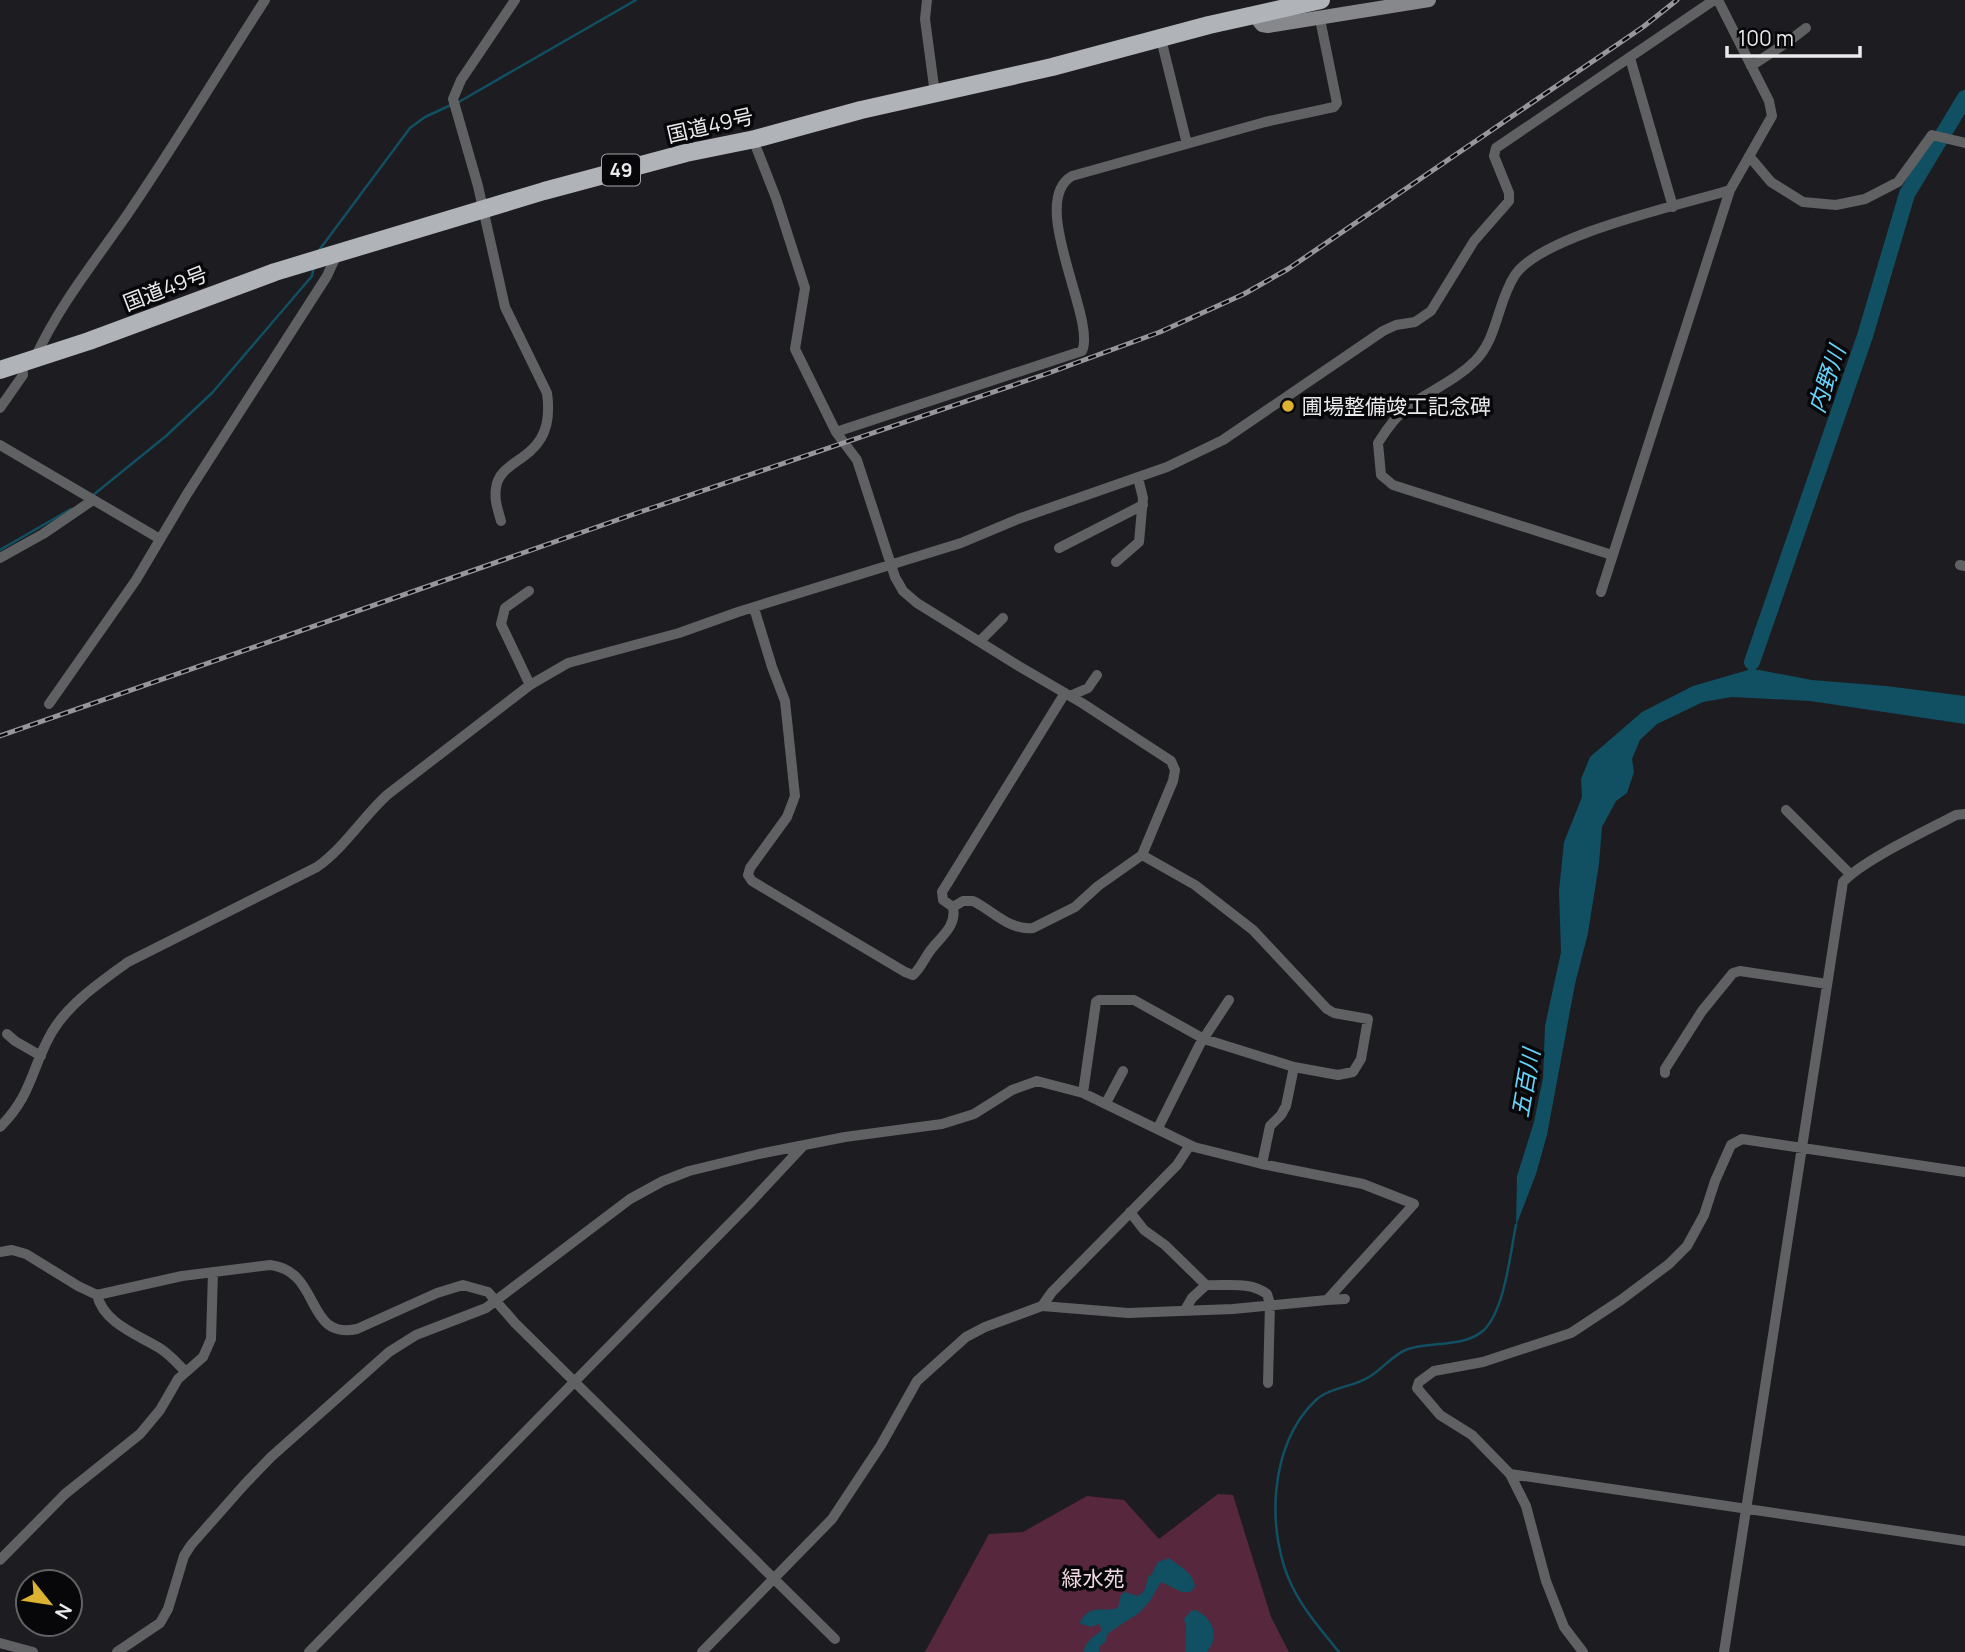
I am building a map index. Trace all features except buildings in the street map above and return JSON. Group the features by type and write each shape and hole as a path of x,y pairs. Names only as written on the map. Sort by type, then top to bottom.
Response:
{"highway":[{"name":"国道49号","path":"0,370 338,252 483,208 672,156 755,139 861,110 1321,0"}],"main road":[{"path":"1254,15 1262,25 1268,26 1429,0"}],"street":[{"path":"0,408 265,0"},
{"path":"501,521 496,505 497,484 508,469 541,440 549,404 547,393 505,307 483,208 453,99 461,79 514,0"},
{"path":"927,0 925,19 935,94"},
{"path":"0,1127 21,1103 52,1031 105,979 128,962 317,867 342,845 369,811 387,795 530,685 568,663 662,638 961,543 1018,519 1189,458 1223,440 1383,331 1396,325 1415,322 1426,315 1436,304 1486,225 1508,204 1509,193 1494,156 1496,148 1716,0 1769,101 1772,116 1730,190 1601,592"},
{"path":"836,432 1082,351 1083,329 1061,247 1058,201 1064,182 1072,176 1265,122 1334,107 1336,103 1320,19"},
{"path":"1751,66 1805,28"},
{"path":"1161,39 1187,144"},
{"path":"1630,58 1673,207"},
{"path":"1749,156 1766,177 1803,202 1836,205 1865,199 1898,182 1932,135 1965,142"},
{"path":"755,139 805,288 795,349 836,432 857,460 898,584 907,595 1067,694 1174,765 1173,781 1142,855 1098,886 1075,907 1026,929 1010,924 972,901 963,901 953,907"},
{"path":"1612,555 1393,485 1381,475 1377,446 1403,411 1456,378 1485,350 1511,284 1529,260 1581,234 1730,190"},
{"path":"49,704 136,580 187,494 327,276 338,252"},
{"path":"0,445 160,539"},
{"path":"1116,562 1139,542 1143,505 1138,478"},
{"path":"0,558 43,534 93,500"},
{"path":"1059,548 1143,505"},
{"path":"529,591 505,608 501,624 530,685"},
{"path":"754,608 785,701 795,796 787,817 750,868 749,878 910,975 917,973 933,947 946,933 953,920 953,907"},
{"path":"980,641 1003,618"},
{"path":"953,907 943,900 942,892 1067,694 1088,688 1097,676"},
{"path":"1786,810 1850,874"},
{"path":"1724,1652 1843,882 1850,874 1945,821 1965,814"},
{"path":"1083,1093 1097,1000 1134,1000 1203,1039 1294,1067 1338,1075 1353,1072 1361,1059 1368,1019 1334,1013 1327,1009 1253,930 1195,885 1142,855"},
{"path":"1665,1073 1680,1043 1733,973 1740,971 1827,984"},
{"path":"1158,1128 1203,1039 1229,1000"},
{"path":"6,1034 41,1056"},
{"path":"1262,1164 1270,1126 1286,1106 1294,1067"},
{"path":"1106,1103 1123,1071"},
{"path":"117,1652 160,1623 184,1556 191,1545 271,1457 404,1341 478,1312 497,1301 622,1204 663,1181 703,1167 803,1146 960,1119 974,1114 1028,1083 1048,1082 1106,1103 1190,1145 1262,1164 1363,1184 1414,1204 1327,1300"},
{"path":"1583,1652 1564,1627 1559,1615 1538,1556 1526,1506 1510,1474 1472,1435 1433,1409 1417,1388 1419,1381 1434,1371 1483,1362 1571,1333 1621,1300 1669,1264 1687,1246 1696,1231 1731,1144 1742,1139 1965,1172"},
{"path":"1042,1306 1052,1292 1177,1165 1190,1145"},
{"path":"309,1652 803,1146"},
{"path":"1130,1212 1144,1230 1165,1245 1206,1285 1256,1287 1267,1294 1270,1304 1268,1383"},
{"path":"0,1252 12,1250 26,1254 97,1295 183,1276 270,1265 285,1268 304,1285 314,1308 323,1320 336,1328 347,1330 357,1329 458,1286 469,1286 488,1293 515,1324 835,1639"},
{"path":"0,1560 65,1494 140,1434 160,1410 178,1378 203,1357 210,1343 214,1307 213,1272"},
{"path":"1185,1310 1192,1298 1206,1285"},
{"path":"97,1295 101,1305 121,1327 159,1347 186,1372"},
{"path":"702,1652 839,1509 922,1376 966,1337 1042,1306 1128,1313 1233,1309 1345,1299"},
{"path":"1510,1474 1965,1541"},
{"path":"0,1643 33,1652"}],"green space":[{"name":"緑水苑","path":"1218,1494 1233,1495 1271,1617 1289,1652 925,1652 989,1534 1023,1532 1087,1496 1124,1500 1159,1539"}],"water":[{"path":"1758,643 1760,644 1754,669 1812,680 1965,696 1965,724 1810,701 1732,697 1703,702 1657,724 1640,740 1632,759 1634,772 1627,793 1616,801 1602,827 1588,933 1575,984 1547,1135 1536,1174 1516,1226 1517,1176 1534,1122 1543,1078 1545,1026 1561,952 1559,891 1564,842 1582,797 1581,779 1590,757 1642,712 1693,686 1748,670"},
{"path":"1169,1558 1189,1574 1195,1587 1190,1592 1182,1592 1161,1582 1139,1613 1107,1634 1099,1652 1084,1652 1088,1642 1102,1630 1099,1624 1091,1627 1079,1623 1088,1612 1118,1608 1121,1595 1125,1592 1137,1596 1140,1594 1158,1562"},
{"path":"1196,1610 1207,1618 1213,1628 1213,1640 1207,1652 1185,1652 1184,1619 1191,1611"}],"waterway":[{"path":"457,103 636,0"},
{"name":"内野川","path":"1752,662 1865,336 1907,194 1965,98"},
{"path":"317,253 410,128 425,117 451,105"},
{"path":"92,496 166,436 212,393 312,276 314,266"},
{"path":"0,550 71,509"},
{"name":"五百川","path":"1339,1652 1314,1621 1293,1588 1278,1541 1276,1490 1289,1440 1300,1418 1322,1396 1374,1374 1408,1349 1457,1342 1476,1336 1484,1330 1491,1321 1502,1295 1516,1225"}],"railway":[{"path":"0,736 640,512 1046,374 1160,332 1244,294 1288,269 1643,27 1677,0"}],"place":[{"name":"圃場整備竣工記念碑","path":"1288,406"}]}
